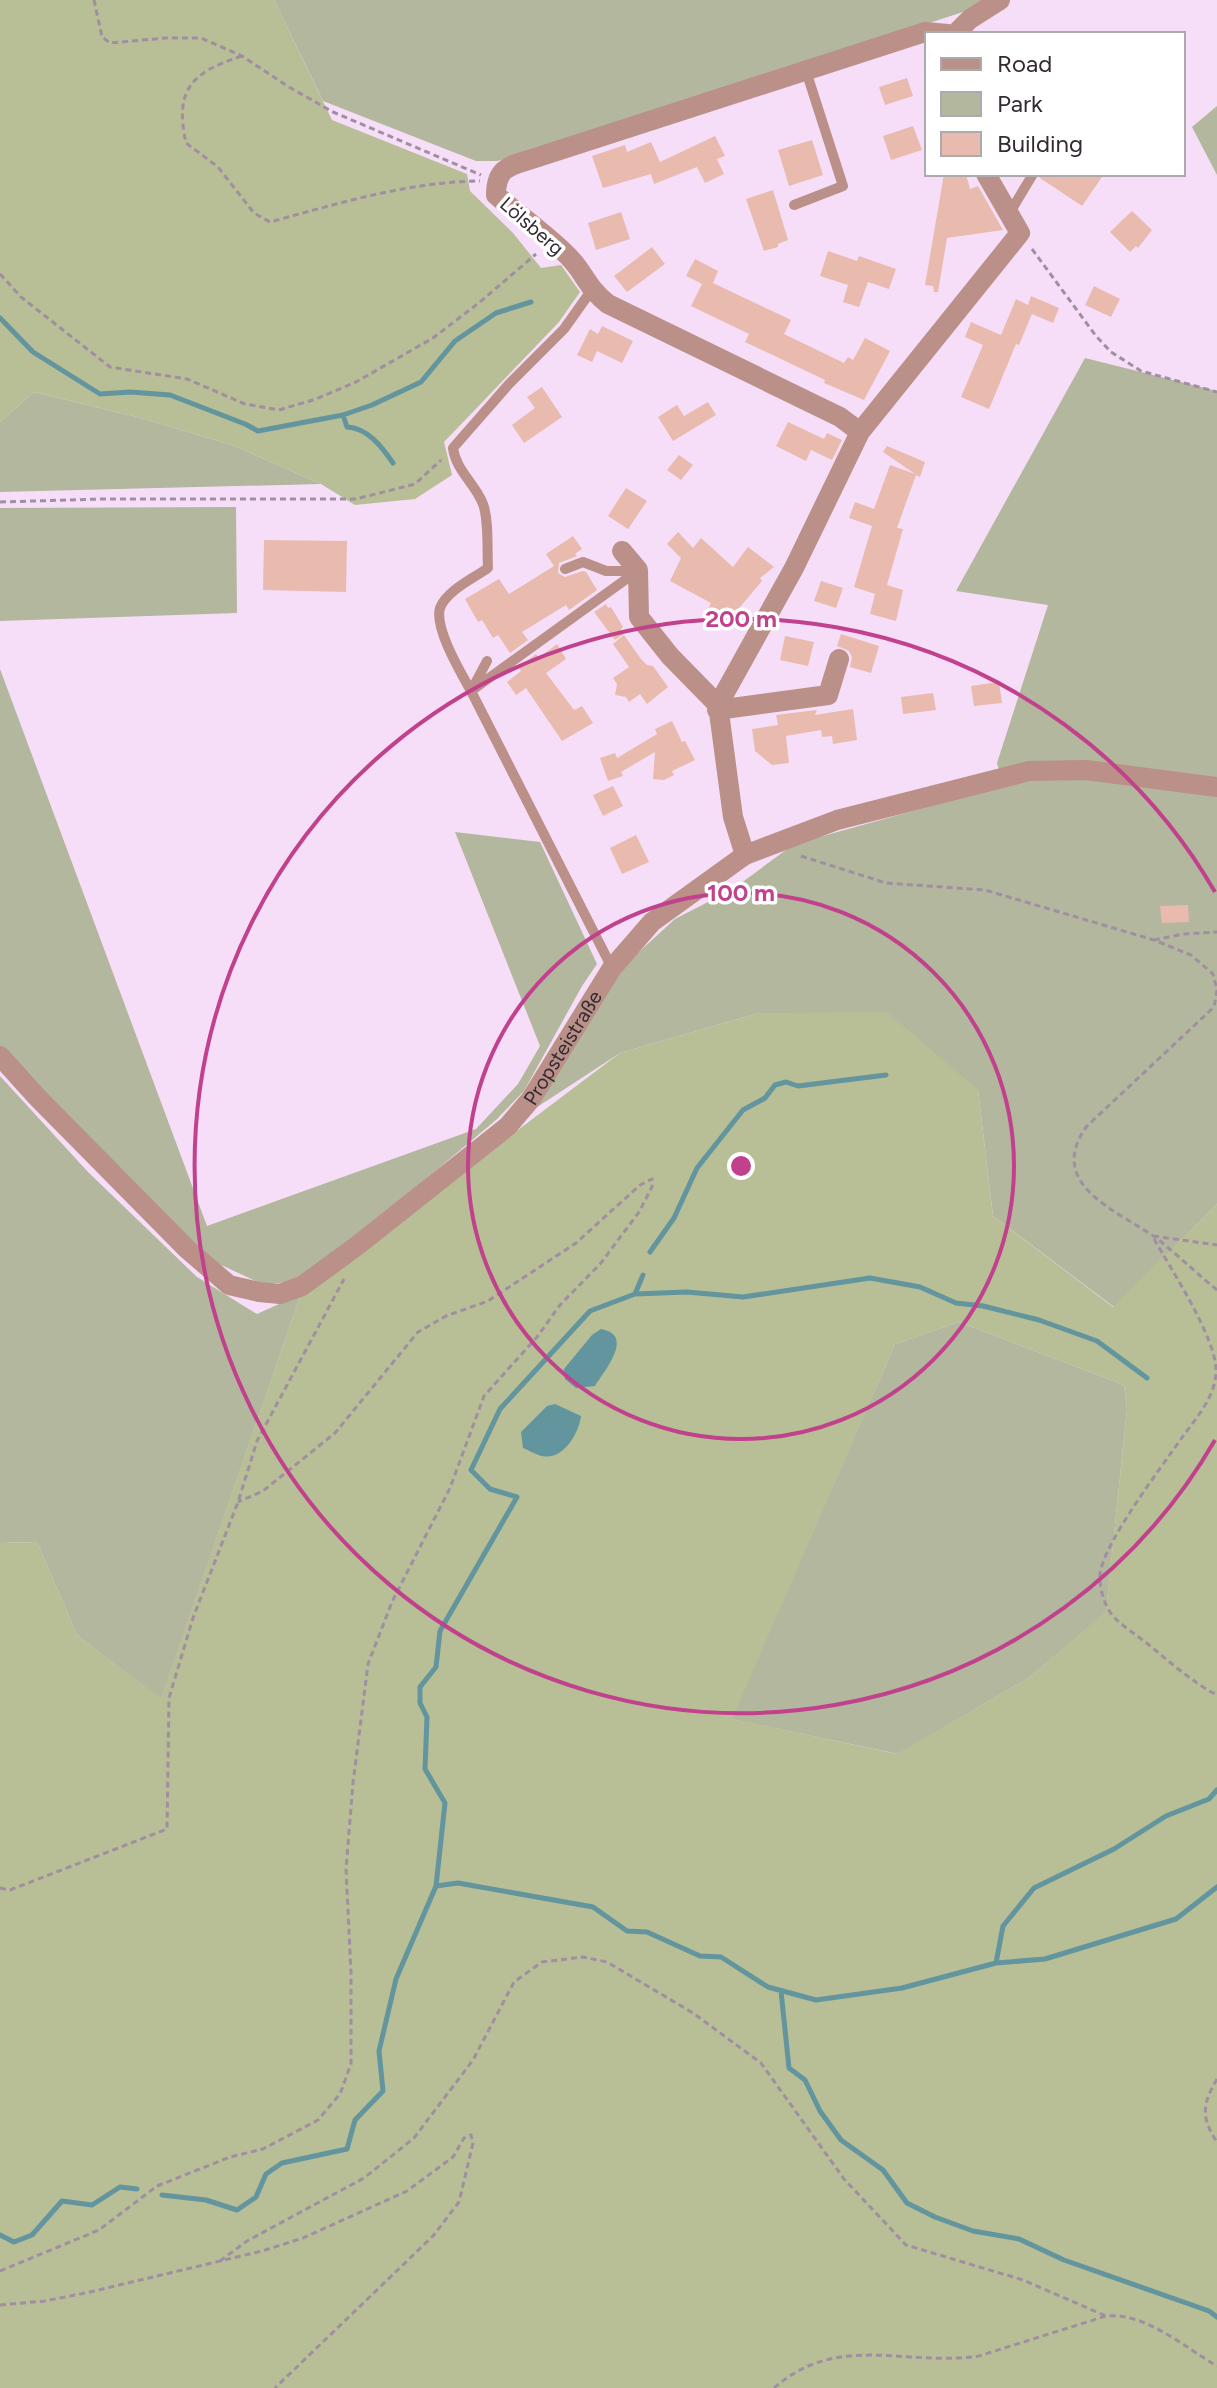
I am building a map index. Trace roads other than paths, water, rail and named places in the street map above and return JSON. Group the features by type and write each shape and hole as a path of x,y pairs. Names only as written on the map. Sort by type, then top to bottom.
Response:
{"street":[{"path":"957,32 970,19 1000,0"},
{"name":"Lölsberg","path":"860,432 840,417 608,304 591,291 584,276 567,255 496,195 496,181 505,169 520,163 925,32"},
{"path":"718,708 794,568 860,432 1020,233 987,176"},
{"path":"622,551 638,570 639,617 718,708 733,817 745,855"},
{"path":"718,708 828,695 839,659"},
{"name":"Propsteistraße","path":"0,1056 187,1249 229,1285 280,1294 302,1286 358,1245 523,1111 612,968 652,922 745,855 837,820 1029,771 1086,770 1217,787"}],"lane":[{"path":"794,205 843,186 806,71"},
{"path":"1009,214 1032,176"},
{"path":"591,291 564,329 509,384 453,448 455,461 482,502 488,568 448,597 440,608 440,623 446,641 612,968"},
{"path":"565,569 583,562 606,571 638,570"},
{"path":"471,691 638,570"},
{"path":"471,691 487,661"}],"waterway":[{"path":"343,415 421,382 455,341 496,313 531,302"},
{"path":"0,318 33,352 100,394 130,392 170,395 258,431 343,415 347,427 368,435 393,463"},
{"path":"650,1252 674,1218 697,1168 743,1110 765,1098 775,1085 786,1082 798,1086 886,1075"},
{"path":"162,2195 206,2200 237,2210 256,2197 266,2174 282,2163 347,2149 355,2120 383,2091 379,2051 396,1979 436,1886 445,1803 425,1769 427,1717 420,1703 420,1687 436,1667 440,1631 517,1497 490,1489 471,1470 500,1409 590,1311 635,1294 643,1275"},
{"path":"635,1294 687,1292 743,1297 870,1278 920,1287 956,1303 983,1306 1039,1320 1097,1341 1147,1378"},
{"path":"996,1963 1003,1926 1034,1888 1114,1849 1166,1816 1209,1799 1217,1790"},
{"path":"436,1886 458,1883 593,1907 627,1931 647,1932 700,1956 721,1957 768,1987 816,2000 902,1988 996,1963 1045,1959 1176,1919 1217,1887"},
{"path":"781,1991 789,2068 805,2080 820,2111 841,2140 883,2170 907,2203 973,2231 1019,2239 1064,2260 1209,2311 1217,2317"},
{"path":"0,2235 14,2242 32,2235 62,2201 92,2205 120,2187 137,2189"}]}
